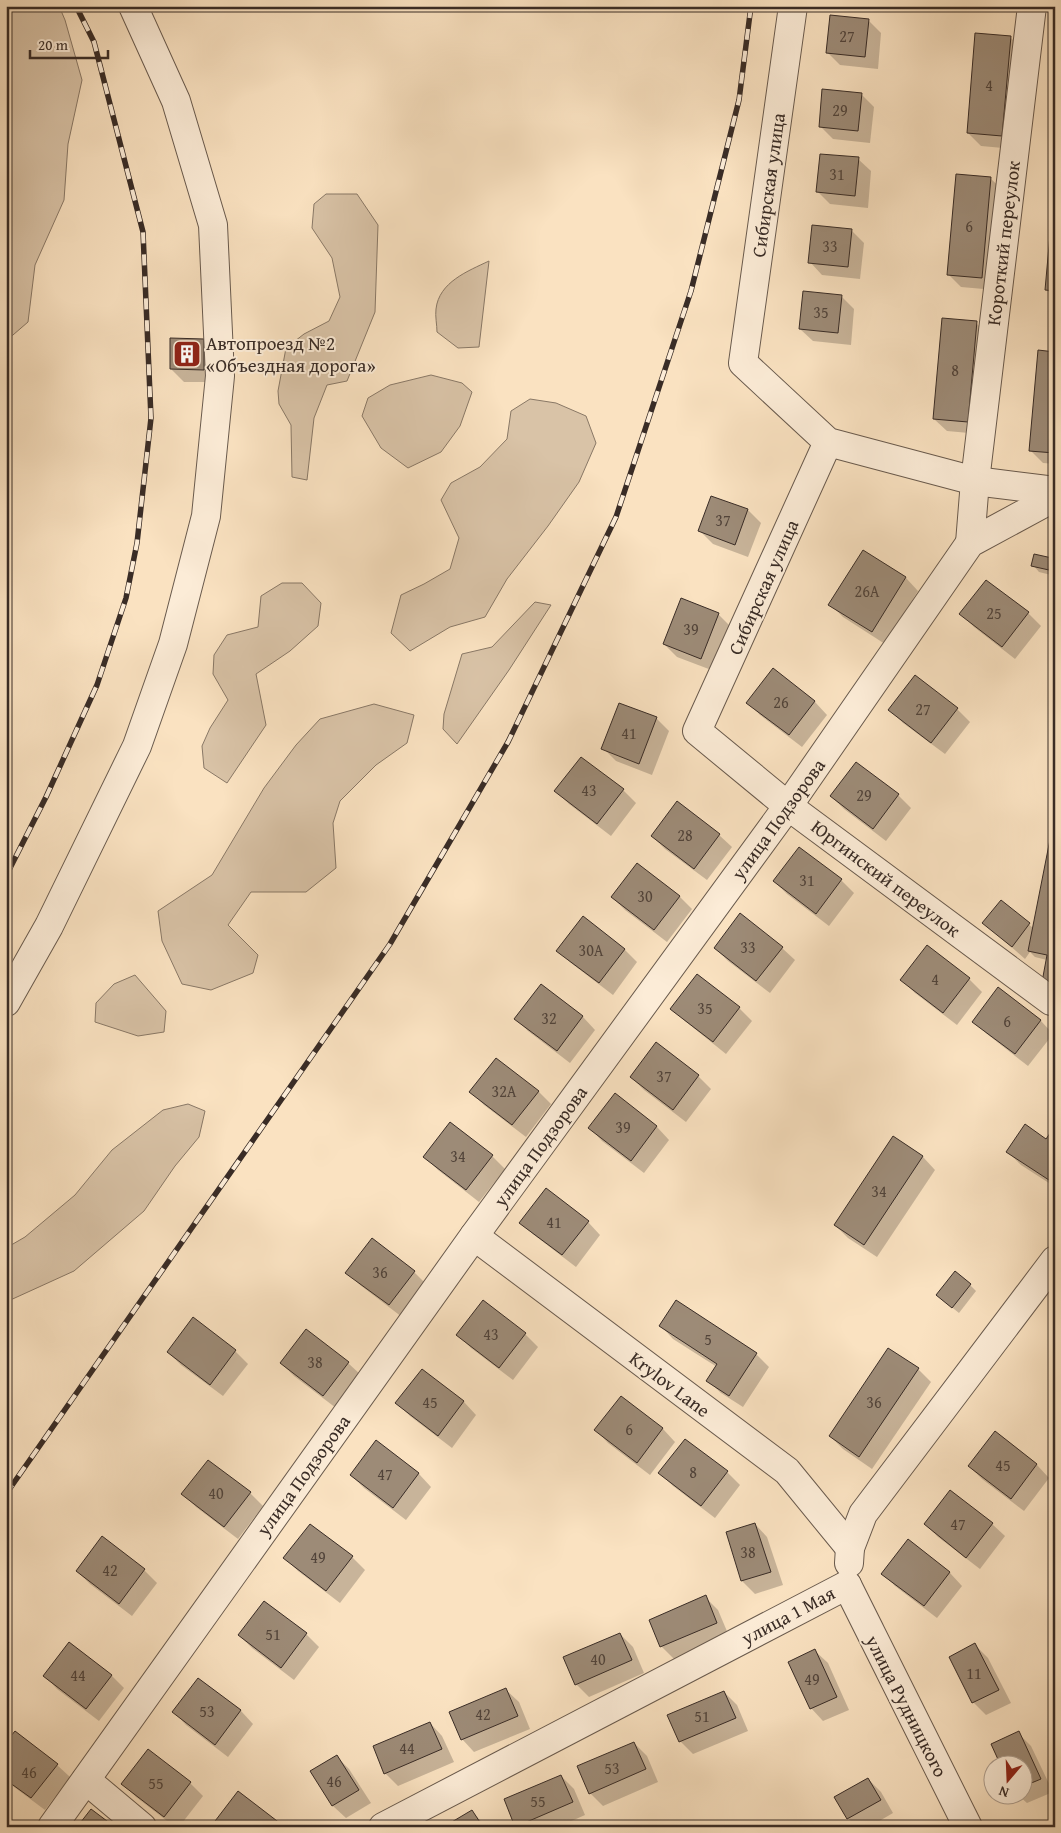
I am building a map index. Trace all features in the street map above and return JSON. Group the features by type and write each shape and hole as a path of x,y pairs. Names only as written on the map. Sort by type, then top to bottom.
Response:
{"street":[{"path":"6,1002 50,926 137,746 173,644 206,516 220,376 213,225 176,101 133,6"},
{"name":"Сибирская улица","path":"697,731 828,442 743,364 793,6"},
{"name":"Короткий переулок","path":"970,544 975,480 1032,6"},
{"path":"828,442 975,480 1055,491"},
{"name":"улица Подзорова","path":"52,1827 474,1236 788,806 970,544 1055,497"},
{"name":"Юргинский переулок","path":"697,731 788,806 1055,1002"},
{"name":"Krylov Lane","path":"474,1236 787,1471 850,1548"},
{"name":"улица 1 Мая","path":"383,1827 847,1585 850,1548 863,1514 1055,1260"},
{"name":"улица Рудницкого","path":"847,1585 968,1827"},
{"path":"86,1780 142,1827"}],"shaded area":[{"path":"6,6 59,6 65,20 82,80 68,144 64,200 35,265 28,322 6,341"},
{"path":"326,194 357,194 378,225 375,312 347,381 327,385 314,418 307,480 292,477 291,425 279,404 278,391 286,348 304,334 329,321 340,297 332,258 312,228 314,204"},
{"path":"489,261 479,347 458,348 437,332 436,312 438,300 456,279"},
{"path":"431,375 462,383 472,392 460,426 441,452 408,468 381,448 362,416 368,398 390,385"},
{"path":"530,399 556,403 586,416 596,443 579,482 507,579 485,617 450,627 410,651 391,633 401,595 450,569 459,538 441,500 451,483 480,467 507,439 511,411"},
{"path":"282,583 302,583 321,603 318,626 290,651 256,674 266,725 227,783 204,768 202,746 210,728 228,700 213,674 214,655 227,635 258,627 261,596"},
{"path":"535,602 551,605 509,670 457,744 443,729 444,714 462,654 492,647"},
{"path":"374,704 414,715 407,743 376,765 340,801 333,823 336,868 306,892 251,892 228,925 258,955 253,973 211,990 182,984 162,941 158,911 212,875 264,788 296,745 320,719"},
{"path":"135,975 166,1011 164,1032 138,1036 95,1022 96,1003 114,984"},
{"path":"188,1104 205,1111 199,1137 175,1166 144,1211 74,1271 6,1302 6,1248 25,1237 75,1195 112,1150 163,1110"}],"building":[{"path":"830,15 869,19 865,57 826,53"},
{"path":"975,33 1011,36 1002,136 967,133"},
{"path":"822,89 862,93 858,131 819,127"},
{"path":"820,154 859,157 855,196 816,192"},
{"path":"956,174 991,177 982,278 947,275"},
{"path":"1055,190 1055,291 1045,290"},
{"path":"812,225 852,229 848,267 808,263"},
{"path":"803,291 842,295 838,333 799,329"},
{"path":"942,318 977,321 968,422 933,419"},
{"name":"Автопроезд №2 «Объездная дорога»","path":"170,338 204,339 204,370 170,369"},
{"path":"1038,350 1055,352 1055,453 1029,451"},
{"path":"711,496 748,509 735,545 698,531"},
{"path":"863,550 906,577 872,632 828,605"},
{"path":"1034,554 1052,558 1049,570 1031,566"},
{"path":"986,580 1029,612 1002,647 959,614"},
{"path":"681,598 719,613 701,659 663,644"},
{"path":"773,668 815,701 789,735 746,703"},
{"path":"915,675 958,708 931,743 888,710"},
{"path":"619,703 657,717 639,764 601,749"},
{"path":"581,757 624,789 597,824 554,791"},
{"path":"856,762 899,794 873,829 830,796"},
{"path":"677,801 720,834 694,869 651,836"},
{"path":"1055,814 1055,985 1042,982 1047,955 1028,951"},
{"path":"799,847 842,879 816,914 773,881"},
{"path":"637,863 680,896 654,930 611,897"},
{"path":"1001,900 1030,923 1012,947 982,923"},
{"path":"740,913 783,947 756,981 714,948"},
{"path":"583,916 625,949 599,983 556,951"},
{"path":"927,945 970,978 943,1013 900,980"},
{"path":"697,974 740,1007 713,1042 670,1009"},
{"path":"541,984 583,1016 557,1051 514,1019"},
{"path":"998,987 1041,1020 1015,1054 972,1022"},
{"path":"656,1042 699,1075 673,1110 630,1077"},
{"path":"496,1058 539,1091 512,1125 469,1092"},
{"path":"615,1093 657,1126 631,1161 588,1128"},
{"path":"450,1122 493,1155 466,1190 423,1157"},
{"path":"1025,1124 1046,1139 1055,1126 1055,1179 1052,1182 1006,1152"},
{"path":"893,1136 923,1156 864,1245 834,1225"},
{"path":"546,1188 589,1221 562,1255 519,1223"},
{"path":"372,1238 415,1271 389,1305 345,1273"},
{"path":"955,1271 971,1284 952,1308 936,1295"},
{"path":"483,1300 526,1333 499,1368 456,1335"},
{"path":"676,1300 757,1353 729,1396 706,1381 717,1364 659,1326"},
{"path":"193,1317 236,1350 210,1385 167,1352"},
{"path":"306,1329 349,1362 323,1396 280,1363"},
{"path":"888,1348 919,1368 859,1457 829,1436"},
{"path":"422,1369 464,1401 438,1436 395,1403"},
{"path":"621,1396 663,1428 637,1463 594,1430"},
{"path":"995,1431 1037,1464 1011,1499 968,1466"},
{"path":"685,1439 728,1471 701,1506 658,1473"},
{"path":"376,1440 419,1473 393,1508 350,1475"},
{"path":"208,1460 251,1492 224,1527 181,1494"},
{"path":"950,1490 993,1523 966,1558 924,1524"},
{"path":"755,1523 771,1572 741,1581 726,1532"},
{"path":"310,1524 353,1556 326,1591 283,1558"},
{"path":"102,1536 145,1569 119,1604 76,1571"},
{"path":"908,1539 950,1572 924,1606 881,1574"},
{"path":"706,1595 717,1623 660,1647 649,1620"},
{"path":"264,1601 307,1633 281,1668 238,1635"},
{"path":"620,1633 632,1660 575,1685 563,1657"},
{"path":"69,1642 112,1675 86,1709 43,1676"},
{"path":"975,1643 999,1690 972,1703 949,1657"},
{"path":"815,1649 837,1697 810,1709 788,1662"},
{"path":"198,1678 241,1710 215,1745 172,1712"},
{"path":"506,1688 518,1716 461,1740 449,1712"},
{"path":"724,1691 736,1718 679,1742 667,1715"},
{"path":"430,1722 442,1749 384,1774 373,1746"},
{"path":"15,1731 58,1764 31,1798 6,1780 6,1742"},
{"path":"1019,1731 1030,1756 996,1756 991,1744"},
{"path":"634,1742 646,1769 589,1794 577,1766"},
{"path":"148,1749 191,1782 164,1817 121,1784"},
{"path":"337,1755 359,1790 332,1806 310,1771"},
{"path":"1034,1764 1041,1779 1034,1782"},
{"path":"561,1775 573,1802 515,1827 504,1799"},
{"path":"868,1778 881,1800 847,1819 834,1797"},
{"path":"238,1791 281,1824 279,1827 214,1827 212,1825"},
{"path":"91,1809 115,1827 77,1827"},
{"path":"472,1810 483,1827 445,1827 445,1826"}],"railway":[{"path":"6,876 46,797 97,685 126,598 137,543 151,418 143,232 94,42 76,6"},
{"path":"6,1494 390,944 508,742 616,517 691,291 739,100 751,6"}],"place":[{"name":"Автопроезд №2 «Объездная дорога»","path":"187,354"}]}
